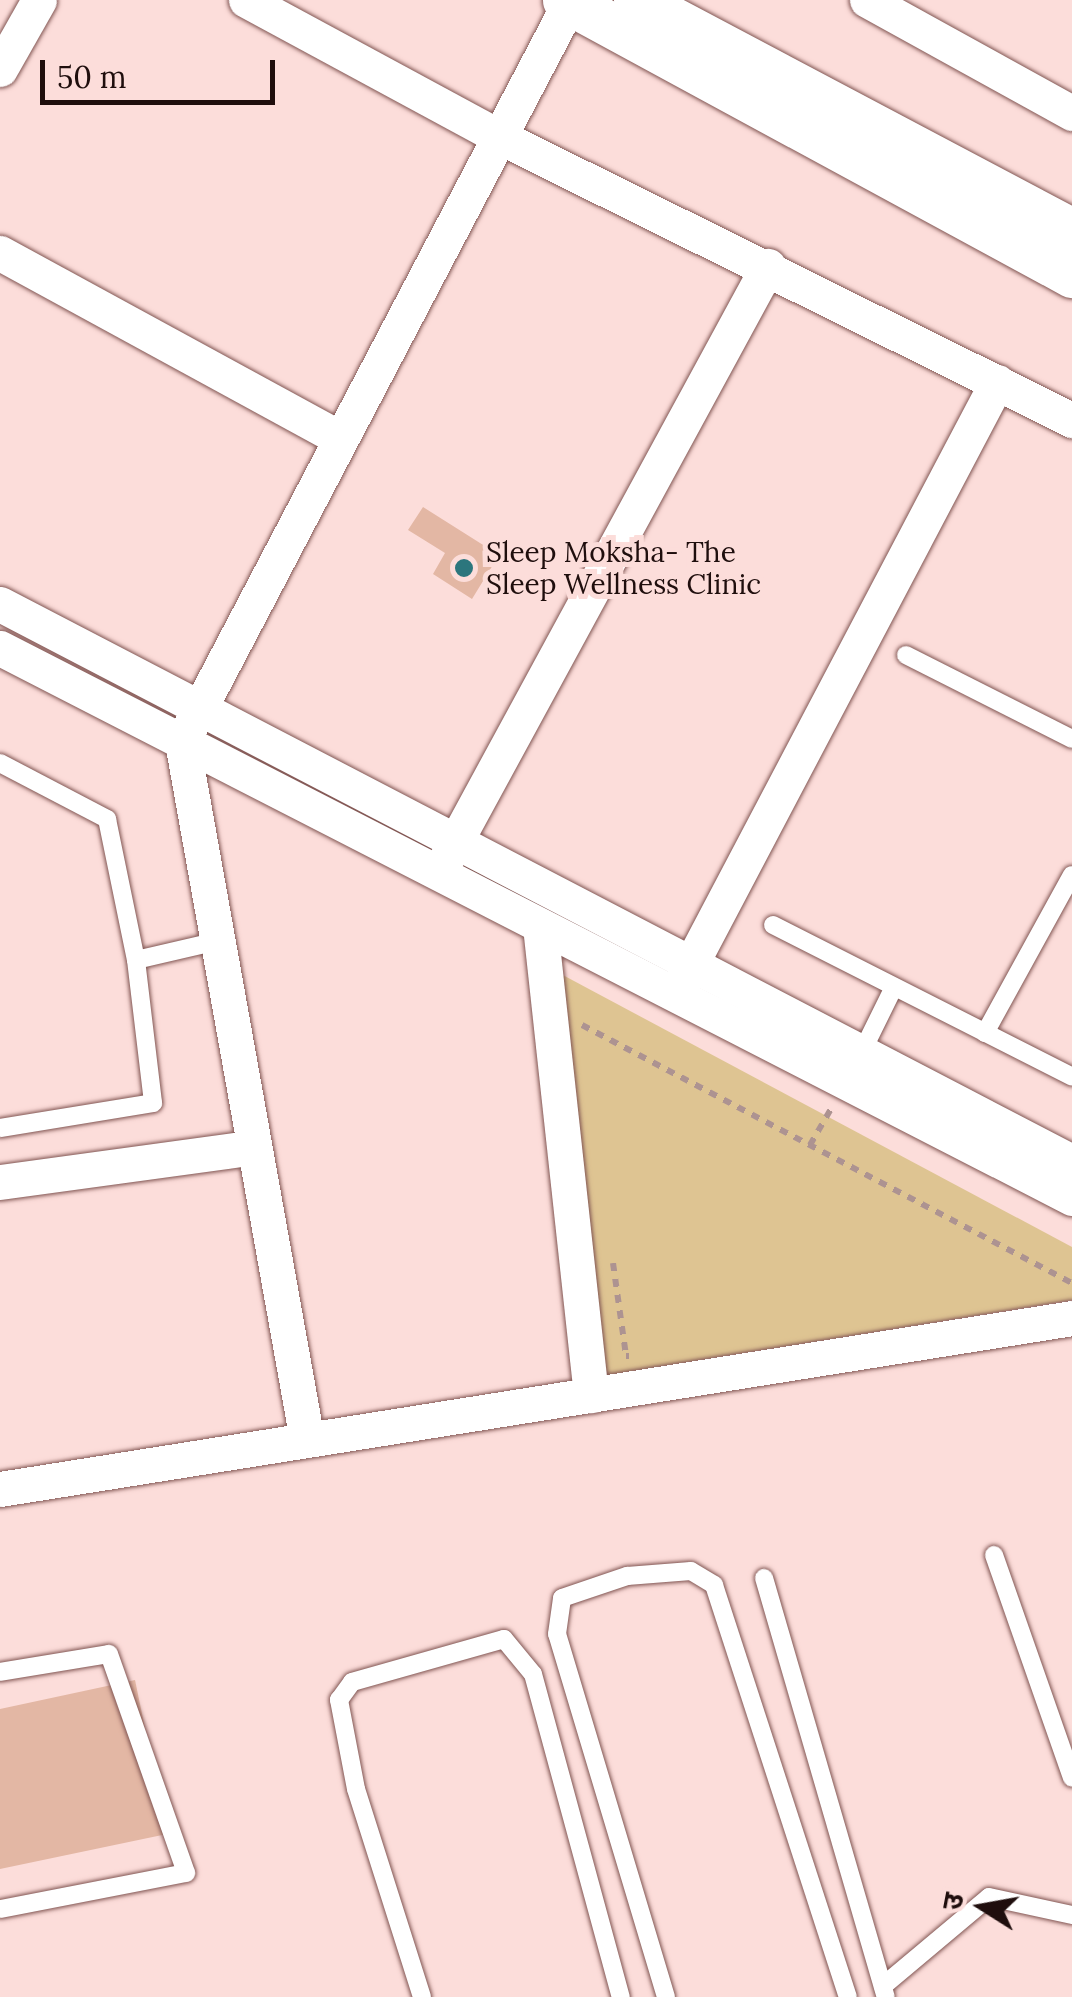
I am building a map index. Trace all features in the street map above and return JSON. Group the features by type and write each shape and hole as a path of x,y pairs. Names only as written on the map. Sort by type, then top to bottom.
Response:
{"street":[{"path":"0,69 39,0"},
{"path":"246,0 496,135 768,266 1072,420"},
{"path":"636,0 1072,231"},
{"path":"866,0 1072,113"},
{"path":"307,1440 182,742 568,1 1072,275"},
{"path":"0,253 340,438"},
{"path":"438,873 768,266"},
{"path":"675,995 997,382"},
{"path":"0,604 692,964 1072,1198"},
{"path":"0,648 675,995 854,1066 1072,1162"},
{"path":"540,926 590,1395"},
{"path":"0,1182 254,1146"},
{"path":"0,1490 1072,1318"}],"lane":[{"path":"906,655 1072,738"},
{"path":"0,763 107,820 136,960 153,1103 0,1128"},
{"path":"985,1033 1072,875"},
{"path":"773,925 1072,1077"},
{"path":"136,960 218,941"},
{"path":"854,1066 894,987"},
{"path":"994,1555 1072,1778"},
{"path":"666,1997 557,1634 562,1598 627,1576 692,1572 714,1585 848,1997"},
{"path":"764,1578 885,1992 989,1897 1072,1915"},
{"path":"422,1997 356,1788 339,1700 352,1682 504,1639 532,1674 620,1997"},
{"path":"0,1672 108,1654 186,1873 0,1909"}],"path":[{"path":"583,1044 580,1024 1072,1284"},
{"path":"612,1258 626,1356 645,1353"},
{"path":"1052,1288 1072,1284"}],"shaded area":[{"path":"559,973 1072,1247 1072,1300 606,1375"}],"building":[{"path":"423,507 499,555 472,599 433,574 445,553 408,530"},
{"path":"135,1680 167,1834 0,1869 0,1709"}],"place":[{"name":"Sleep Moksha- The Sleep Wellness Clinic","path":"464,568"}]}
